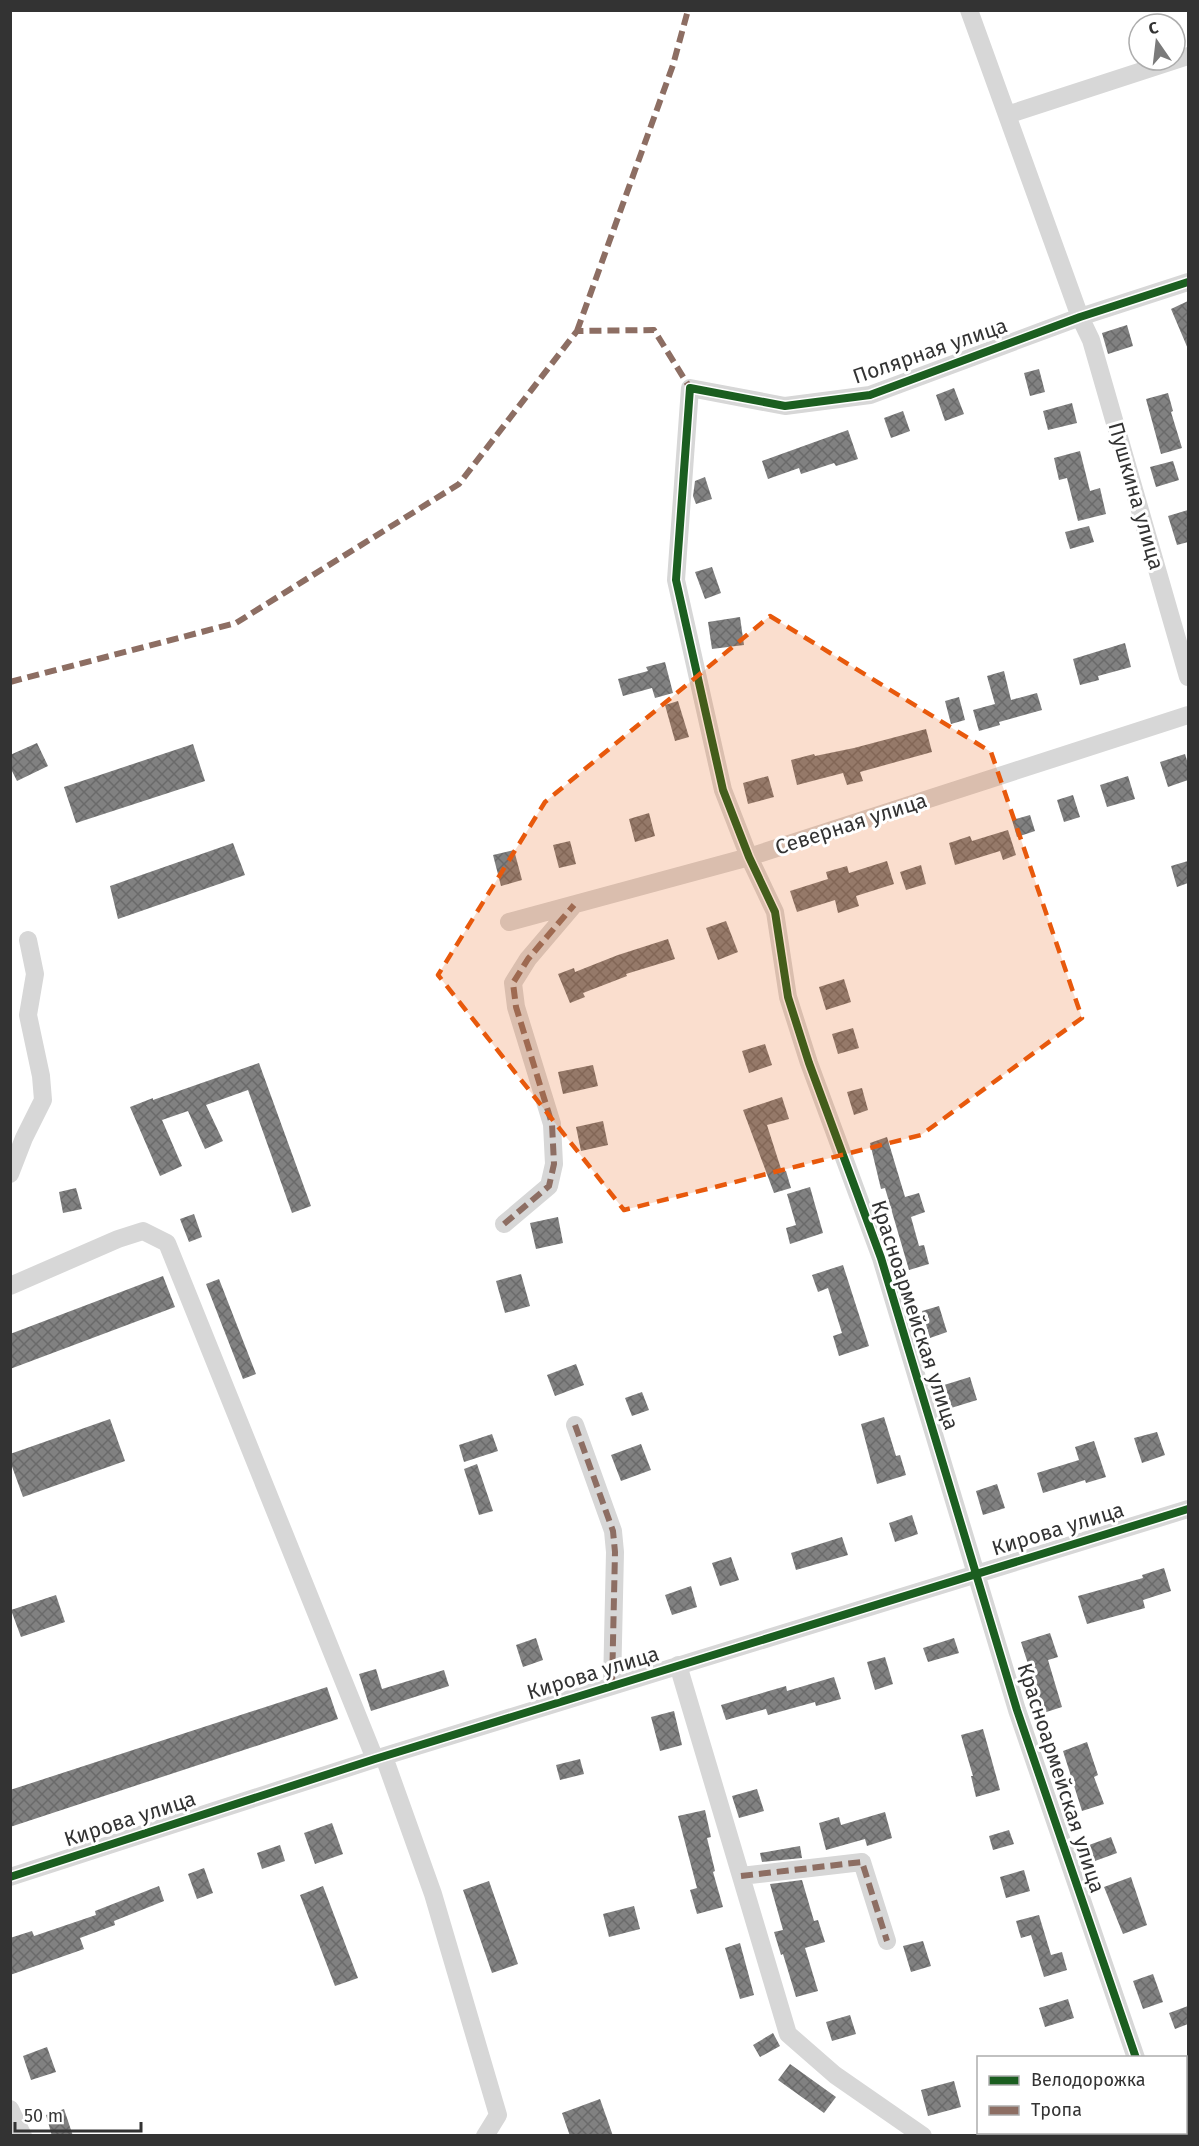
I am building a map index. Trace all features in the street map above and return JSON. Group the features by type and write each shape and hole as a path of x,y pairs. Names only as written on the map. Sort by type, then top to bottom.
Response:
{"street":[{"name":"Пушкина улица","path":"969,10 1080,317 1091,340 1188,677"},
{"path":"1007,116 1188,56"},
{"name":"Полярная улица","path":"676,580 690,388 785,406 870,395 1080,317 1188,282"},
{"name":"Красноармейская улица","path":"676,580 723,790 749,857 775,912 788,997 809,1063 881,1258 1017,1710 1135,2056"},
{"name":"Северная улица","path":"509,922 749,857 1188,715"},
{"path":"504,1224 549,1186 554,1164 552,1124 516,1007 513,983 528,959 573,905"},
{"path":"10,1174 24,1137 43,1100 41,1076 28,1015 35,974 28,940"},
{"path":"10,1286 118,1239 143,1231 167,1243 433,1894 498,2115 485,2136"},
{"path":"575,1425 613,1531 615,1552 612,1686"},
{"name":"Кирова улица","path":"10,1877 379,1758 977,1572 1188,1509"},
{"name":"Кирова улица","path":"678,1665 788,2034 836,2075 923,2136"},
{"path":"741,1876 862,1862 887,1941"},
{"path":"10,2109 22,2136"}],"highlighted area":[{"path":"770,616 991,752 1082,1018 921,1135 624,1210 438,975 545,802"}],"building":[{"path":"1188,301 1188,349 1171,309"},
{"path":"1127,325 1133,346 1108,354 1102,333"},
{"path":"1039,369 1045,392 1030,396 1024,373"},
{"path":"954,388 964,414 945,421 936,395"},
{"path":"1168,393 1182,448 1161,454 1146,399"},
{"path":"1072,403 1077,423 1048,430 1043,411"},
{"path":"903,411 910,431 891,438 884,418"},
{"path":"848,430 858,459 836,466 834,463 801,474 799,468 768,479 762,461"},
{"path":"1080,451 1090,491 1100,488 1106,514 1078,521 1067,478 1059,480 1054,458"},
{"path":"1173,461 1179,480 1156,487 1150,467"},
{"path":"705,477 712,499 696,504 693,496 695,481"},
{"path":"1188,510 1188,542 1177,545 1168,516"},
{"path":"1089,526 1094,542 1070,549 1065,532"},
{"path":"712,567 721,593 705,599 695,572"},
{"path":"740,617 744,645 712,649 708,622"},
{"path":"1125,643 1131,667 1098,676 1099,680 1080,685 1073,659"},
{"path":"665,662 673,693 655,698 652,688 623,696 618,679 648,671 646,667"},
{"path":"1004,671 1011,700 1037,693 1042,710 999,722 1000,725 979,731 973,710 995,704 987,676"},
{"path":"959,697 965,720 951,724 945,701"},
{"path":"678,701 689,737 675,741 665,705"},
{"path":"926,729 932,752 860,772 863,781 847,785 843,773 797,785 791,760 854,748"},
{"path":"37,743 48,766 17,781 10,767 10,755"},
{"path":"193,744 205,781 76,823 64,787"},
{"path":"1185,754 1188,764 1188,780 1168,787 1160,762"},
{"path":"768,776 774,797 748,804 743,783"},
{"path":"1128,776 1135,799 1107,807 1100,785"},
{"path":"1073,795 1080,817 1064,822 1057,800"},
{"path":"649,813 655,836 635,842 629,819"},
{"path":"1030,815 1035,831 1017,837 1012,820"},
{"path":"1008,830 1016,855 1003,860 1000,851 955,865 949,843 970,836 972,841"},
{"path":"570,841 576,864 559,868 553,845"},
{"path":"233,843 245,875 118,919 110,886"},
{"path":"514,850 522,880 501,886 493,855"},
{"path":"887,861 894,884 856,896 859,906 838,913 835,900 797,912 790,891 828,879 826,872 847,866 849,873"},
{"path":"1188,861 1188,883 1177,887 1171,866"},
{"path":"921,865 926,884 906,890 900,872"},
{"path":"726,921 738,952 718,960 706,928"},
{"path":"668,939 675,959 626,974 627,976 583,993 585,997 570,1003 558,974 574,968 575,972"},
{"path":"844,979 851,1002 826,1010 819,987"},
{"path":"853,1028 859,1048 838,1054 832,1034"},
{"path":"765,1044 772,1065 749,1073 742,1051"},
{"path":"259,1063 311,1206 292,1213 248,1090 206,1105 223,1141 205,1149 188,1111 162,1120 182,1166 160,1176 130,1107"},
{"path":"593,1065 598,1086 563,1094 558,1072"},
{"path":"862,1088 868,1110 854,1115 847,1092"},
{"path":"782,1097 789,1119 767,1125 782,1172 786,1171 791,1188 774,1193 743,1110"},
{"path":"603,1121 608,1145 581,1151 576,1127"},
{"path":"887,1137 905,1197 919,1193 925,1212 911,1217 919,1246 924,1245 929,1264 909,1270 885,1188 881,1189 870,1143"},
{"path":"810,1187 823,1233 790,1244 786,1228 796,1225 787,1194"},
{"path":"76,1188 82,1209 63,1213 59,1192"},
{"path":"194,1214 202,1237 189,1242 180,1219"},
{"path":"558,1217 563,1243 536,1249 530,1223"},
{"path":"843,1265 869,1346 839,1356 833,1336 842,1333 828,1288 818,1292 812,1275"},
{"path":"521,1274 530,1306 505,1313 496,1281"},
{"path":"163,1276 175,1307 10,1369 10,1334"},
{"path":"219,1279 256,1374 243,1379 206,1284"},
{"path":"939,1306 947,1332 930,1338 922,1311"},
{"path":"576,1364 584,1385 555,1396 547,1375"},
{"path":"970,1377 977,1400 951,1408 944,1385"},
{"path":"642,1392 649,1410 632,1416 625,1398"},
{"path":"884,1417 896,1456 900,1455 906,1475 877,1484 861,1424"},
{"path":"110,1419 125,1461 23,1497 10,1461 10,1454"},
{"path":"1157,1432 1165,1455 1142,1463 1134,1438"},
{"path":"492,1434 498,1451 464,1462 459,1445"},
{"path":"1094,1441 1106,1477 1086,1483 1085,1480 1043,1493 1037,1473 1079,1460 1075,1447"},
{"path":"641,1444 651,1470 621,1481 611,1455"},
{"path":"477,1464 493,1511 479,1515 464,1469"},
{"path":"997,1484 1005,1508 983,1515 976,1491"},
{"path":"912,1515 918,1534 895,1542 889,1523"},
{"path":"842,1537 848,1555 796,1570 791,1553"},
{"path":"731,1557 739,1580 720,1586 712,1563"},
{"path":"1164,1568 1171,1591 1143,1600 1145,1608 1087,1624 1078,1596 1143,1578 1142,1575"},
{"path":"691,1586 697,1607 672,1615 665,1595"},
{"path":"56,1595 65,1622 21,1637 11,1610"},
{"path":"1050,1633 1058,1657 1048,1660 1062,1707 1040,1714 1032,1690 1036,1689 1021,1642"},
{"path":"536,1638 543,1660 523,1667 516,1645"},
{"path":"954,1638 959,1653 928,1662 923,1648"},
{"path":"885,1657 893,1684 875,1690 867,1662"},
{"path":"376,1669 382,1689 444,1670 449,1686 371,1711 359,1674"},
{"path":"834,1677 841,1699 816,1706 815,1702 768,1715 766,1709 726,1720 721,1705 786,1686 787,1691"},
{"path":"327,1687 338,1719 10,1827 10,1790"},
{"path":"674,1711 682,1745 660,1751 651,1717"},
{"path":"983,1729 1000,1790 976,1797 971,1776 973,1776 961,1735"},
{"path":"1087,1742 1098,1775 1094,1777 1104,1804 1082,1811 1063,1751"},
{"path":"580,1759 584,1774 560,1780 556,1765"},
{"path":"757,1789 764,1811 739,1818 732,1796"},
{"path":"705,1810 711,1837 707,1838 715,1871 713,1872 723,1907 697,1914 690,1890 697,1888 678,1816"},
{"path":"885,1812 892,1838 867,1846 865,1839 826,1850 819,1823 839,1817 841,1825"},
{"path":"332,1823 343,1854 315,1864 304,1833"},
{"path":"1009,1830 1014,1844 993,1850 989,1836"},
{"path":"1111,1837 1117,1853 1095,1861 1089,1845"},
{"path":"280,1845 285,1861 262,1869 257,1853"},
{"path":"800,1846 802,1858 762,1862 760,1853"},
{"path":"204,1868 213,1893 197,1899 188,1874"},
{"path":"1024,1870 1030,1891 1006,1898 1000,1877"},
{"path":"1131,1877 1147,1925 1123,1934 1104,1887"},
{"path":"802,1880 814,1921 818,1920 825,1942 805,1948 818,1991 796,1997 774,1932 783,1930 770,1884"},
{"path":"489,1881 518,1964 492,1973 463,1890"},
{"path":"159,1886 164,1901 114,1921 115,1925 80,1938 84,1949 10,1975 10,1938 32,1931 34,1936 96,1915 95,1911"},
{"path":"323,1886 358,1978 335,1986 300,1895"},
{"path":"634,1906 640,1929 609,1937 603,1914"},
{"path":"1039,1915 1051,1955 1062,1952 1067,1970 1044,1977 1031,1935 1021,1938 1016,1921"},
{"path":"923,1941 931,1966 911,1972 903,1946"},
{"path":"740,1943 754,1995 740,1999 725,1948"},
{"path":"1153,1974 1163,2002 1143,2009 1133,1981"},
{"path":"1068,1999 1074,2018 1045,2027 1039,2008"},
{"path":"1188,2006 1188,2024 1175,2029 1169,2013"},
{"path":"850,2015 856,2034 832,2041 826,2022"},
{"path":"773,2033 780,2046 760,2057 753,2045"},
{"path":"47,2047 56,2072 31,2080 23,2056"},
{"path":"790,2064 836,2097 824,2113 778,2080"},
{"path":"954,2081 961,2107 928,2116 921,2090"},
{"path":"600,2099 613,2136 570,2136 562,2113"},
{"path":"64,2109 73,2136 52,2136 46,2115"}],"marked path":[{"path":"577,331 673,65 688,10"},
{"path":"10,682 236,623 459,484 577,331 654,330 690,388"},
{"path":"504,1224 549,1186 554,1164 552,1124 516,1007 513,983 528,959 574,905"},
{"path":"575,1425 613,1531 615,1552 612,1686"},
{"path":"741,1876 862,1862 887,1941"}],"cycle path":[{"path":"1135,2056 1017,1710 881,1258 809,1063 788,997 775,912 749,857 723,790 676,580 690,388 785,406 870,395 1080,317 1188,282"},
{"path":"10,1877 375,1759 1188,1509"}]}
